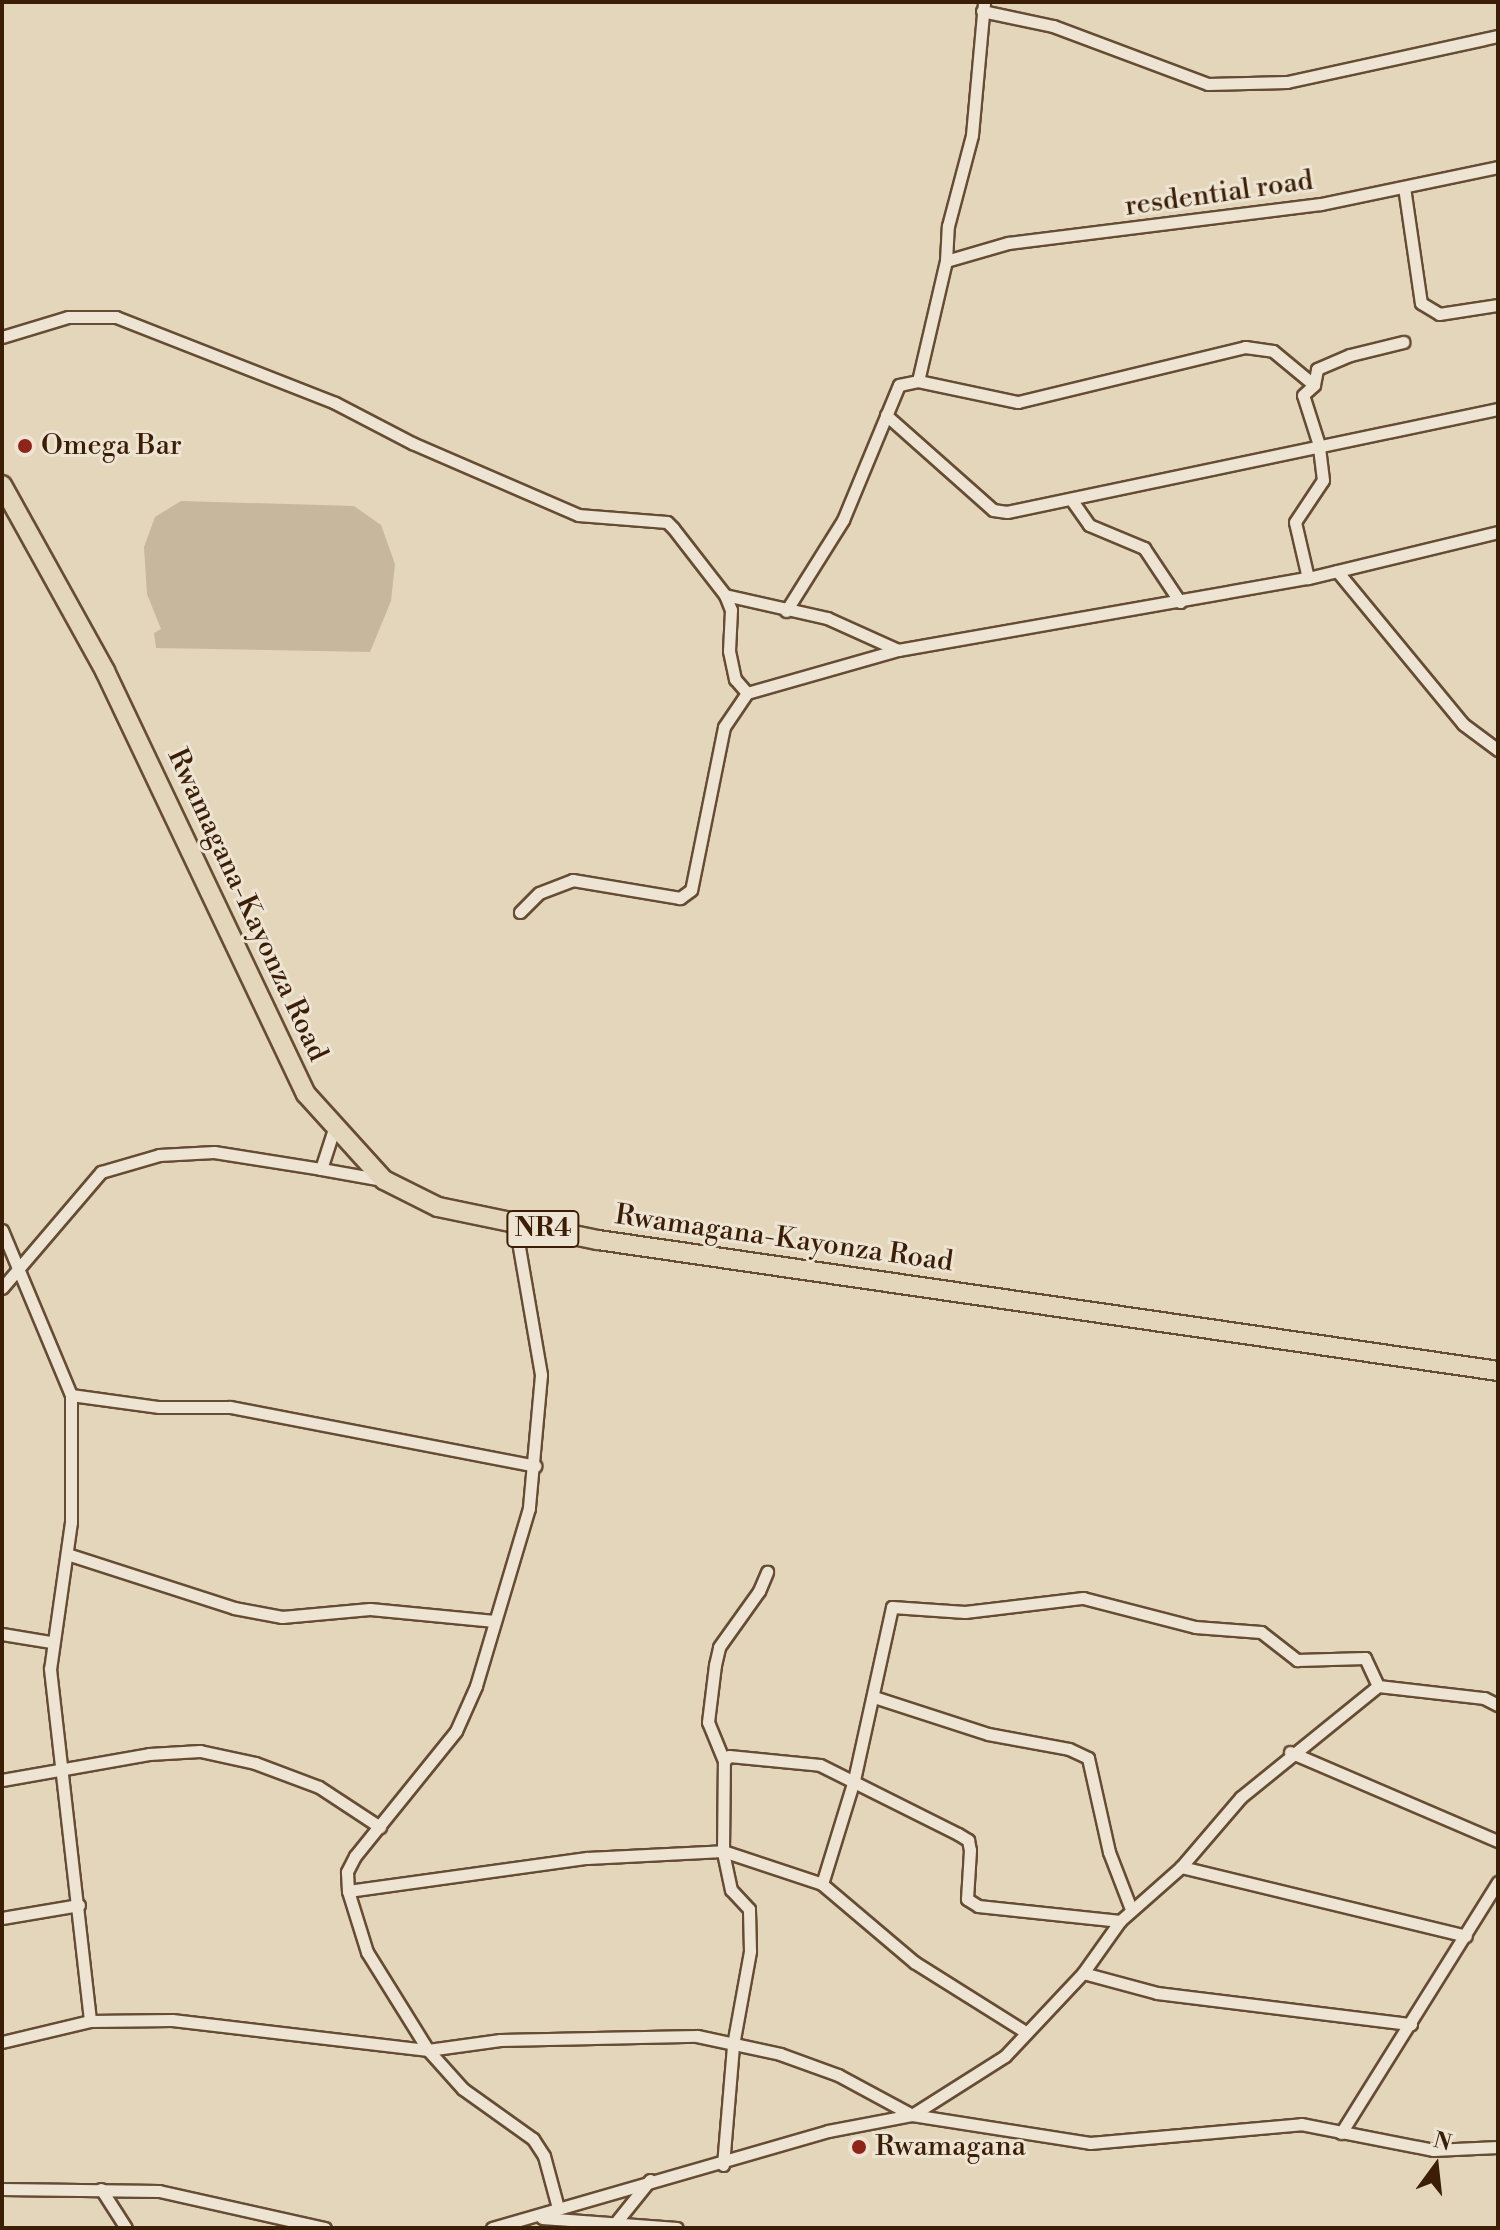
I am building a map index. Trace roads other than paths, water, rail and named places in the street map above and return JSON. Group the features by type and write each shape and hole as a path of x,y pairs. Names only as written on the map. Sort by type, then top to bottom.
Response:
{"highway":[{"name":"Rwamagana-Kayonza Road","path":"2,485 105,671 306,1094 334,1129 384,1180 438,1207 515,1224 1498,1371"}],"street":[{"path":"918,381 946,261 948,226 972,135 983,7 1053,26 1208,84 1287,82 1498,36"},
{"name":"resdential road","path":"946,261 1008,243 1203,221 1404,187 1498,167"},
{"path":"1404,187 1421,303 1435,313 1498,305"},
{"path":"2,337 68,317 116,317 335,403 412,443 578,515 667,522 725,595 731,610 729,651 735,679 747,693"},
{"path":"1308,578 1295,522 1321,486 1319,445 1303,395 1314,385 1317,369 1403,342"},
{"path":"786,611 843,520 899,385 918,381 1018,402 1245,347 1273,351 1314,385"},
{"path":"886,415 993,510 1073,502 1319,445 1498,409"},
{"path":"1073,502 1089,525 1144,548 1180,602"},
{"path":"520,912 539,893 573,880 688,896 724,727 747,693 898,650 1308,578 1498,532"},
{"path":"1337,571 1463,724 1498,750"},
{"path":"725,595 827,618 898,650"},
{"path":"321,1169 334,1129"},
{"path":"2,1288 101,1172 125,1163 214,1152 384,1180"},
{"path":"515,1224 540,1349 535,1466 529,1508 476,1686 456,1731 355,1856 347,1872 348,1891 367,1952 428,2050 463,2089 533,2139 544,2156 558,2208"},
{"path":"4,1237 22,1268 71,1395 67,1554 51,1642 90,2021"},
{"path":"71,1395 159,1407 230,1407 535,1466"},
{"path":"67,1554 234,1608 282,1617 370,1609 494,1621"},
{"path":"723,2165 733,2045 750,1951 749,1909 731,1890 723,1851 724,1761 708,1722 719,1647 759,1591 767,1572"},
{"path":"822,1884 854,1780 892,1607 965,1612 1071,1597 1195,1627 1261,1632 1297,1660 1365,1658 1378,1686"},
{"path":"2,1634 51,1642"},
{"path":"542,2218 558,2208 651,2179 723,2165 828,2131 912,2115 990,2068 1083,1973 1131,1909 1181,1867 1241,1797 1290,1752 1378,1686 1484,1698 1498,1705"},
{"path":"874,1697 1009,1740 1069,1749 1088,1758 1109,1852 1131,1909"},
{"path":"2,1780 63,1768 200,1751 255,1763 319,1787 380,1827"},
{"path":"1290,1752 1498,1841"},
{"path":"724,1761 738,1753 794,1759 854,1780 968,1840 964,1887 967,1899 978,1906 1120,1921"},
{"path":"348,1891 587,1858 723,1851 822,1884 914,1962 1024,2031"},
{"path":"1181,1867 1466,1936"},
{"path":"1341,2133 1498,1882"},
{"path":"2,1918 79,1905"},
{"path":"1083,1973 1186,1997 1342,2011 1411,2024"},
{"path":"2,2042 90,2021 172,2020 428,2050 500,2040 697,2036 780,2054 838,2075 912,2115 1090,2143 1301,2124 1433,2150 1498,2147"},
{"path":"614,2225 651,2179"},
{"path":"2,2189 101,2189 195,2197 325,2228"},
{"path":"101,2189 126,2228"},
{"path":"492,2228 542,2218 677,2228"}],"place":[{"name":"Omega Bar","path":"25,446"},
{"name":"Rwamagana","path":"859,2147"}]}
